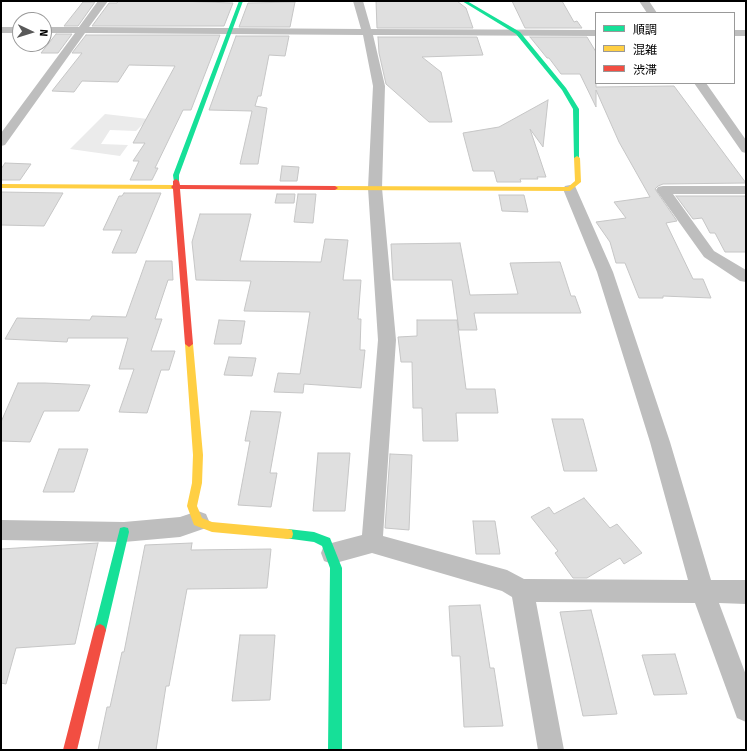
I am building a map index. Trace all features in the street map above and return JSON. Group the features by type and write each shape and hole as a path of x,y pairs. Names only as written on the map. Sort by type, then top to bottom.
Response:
{"street":[{"path":"1,142 103,1"},
{"path":"198,521 192,506 197,482 198,455 175,186 176,175 241,1"},
{"path":"358,1 367,31 379,86 375,188 387,340 372,543"},
{"path":"1,186 570,189 578,182 576,110 564,89 518,33 464,1"},
{"path":"644,1 651,12"},
{"path":"1,30 12,30"},
{"path":"52,30 595,33"},
{"path":"735,33 746,33"},
{"path":"701,84 746,149"},
{"path":"570,189 605,272 660,442 703,593 746,709"},
{"path":"746,190 663,190 709,254 746,277"},
{"path":"1,530 124,532 180,527 198,521 212,527 314,538 326,542 332,553 336,568 335,750"},
{"path":"70,750 124,532"},
{"path":"332,553 372,543 507,581 522,590 703,593 746,592"},
{"path":"522,590 551,750"}],"shaded area":[{"path":"105,114 148,119 136,131 110,130 101,144 128,145 120,156 70,149"}],"building":[{"path":"118,1 233,3 224,26 92,26 109,3 117,3"},
{"path":"376,1 457,1 466,8 473,28 377,28"},
{"path":"512,1 562,1 574,22 577,21 582,28 525,28"},
{"path":"83,2 95,2 78,26 64,26"},
{"path":"295,2 290,27 239,27 248,3"},
{"path":"56,34 72,34 58,53 41,53 52,52 52,39"},
{"path":"86,35 220,35 191,110 183,110 155,168 158,168 152,180 130,180 139,161 133,161 145,143 133,143 175,66 129,65 118,82 82,81 74,92 52,91 82,53 72,53"},
{"path":"236,36 289,36 285,56 269,55 261,96 258,96 255,106 267,108 258,164 240,164 252,111 209,110"},
{"path":"378,37 477,37 483,55 422,57 441,72 452,122 429,122 386,84 379,53"},
{"path":"530,37 587,37 595,50 596,87 674,86 746,183 663,184 655,189 677,221 666,223 693,279 703,279 711,298 663,296 663,298 639,298 625,263 616,263 610,242 596,222 626,218 614,202 650,197 619,142 596,90 596,107 580,74 561,74 549,58 547,58"},
{"path":"548,100 543,147 530,129 546,177 537,177 538,179 520,179 521,182 497,182 494,171 473,171 463,133 499,127"},
{"path":"5,163 31,164 20,180 1,180 1,169"},
{"path":"282,166 299,167 297,181 280,181"},
{"path":"1,192 63,193 44,226 1,225"},
{"path":"124,193 161,193 136,253 112,253 122,230 103,230 119,196 122,196"},
{"path":"277,194 295,194 294,203 275,203"},
{"path":"298,194 316,194 313,223 294,222"},
{"path":"499,195 524,195 528,212 502,211"},
{"path":"676,196 746,196 746,252 725,252 715,233 710,233 702,218 693,219"},
{"path":"200,214 251,214 240,261 321,262 325,239 348,240 343,280 361,280 358,319 361,319 360,350 365,350 361,388 304,384 303,393 274,392 278,373 300,374 310,312 244,311 251,281 196,280 192,242"},
{"path":"460,243 470,295 518,294 510,263 560,262 571,296 575,296 581,313 474,313 477,330 459,330 452,280 393,280 391,244"},
{"path":"146,261 172,261 173,280 168,280 155,319 162,319 151,351 175,351 169,370 161,370 147,413 119,412 134,369 119,369 128,338 68,338 67,342 5,339 17,318 90,320 92,316 126,317"},
{"path":"219,320 245,321 241,344 214,344"},
{"path":"417,320 457,320 466,389 495,389 498,413 456,413 458,441 423,441 422,408 413,408 412,362 401,362 398,337 417,336"},
{"path":"229,357 256,358 252,376 224,375"},
{"path":"18,383 90,385 79,411 44,411 30,442 1,441 1,422"},
{"path":"251,411 281,412 270,473 277,473 271,507 238,505 250,441 245,441"},
{"path":"552,419 583,419 597,471 564,471"},
{"path":"59,449 88,449 74,492 43,492"},
{"path":"318,453 350,453 345,511 313,511"},
{"path":"390,454 412,455 409,530 385,528"},
{"path":"584,498 610,528 617,524 642,553 624,564 620,558 587,578 573,578 555,553 558,551 531,517 549,507 554,514"},
{"path":"473,521 495,521 500,554 476,554"},
{"path":"98,543 75,644 16,648 6,684 1,683 1,549"},
{"path":"192,543 191,550 271,549 267,588 187,589 169,686 166,686 156,750 98,750 107,707 110,707 122,652 124,652 145,545"},
{"path":"480,605 490,668 494,668 503,726 464,727 460,656 452,656 449,606"},
{"path":"591,610 617,714 583,716 560,612"},
{"path":"240,635 275,635 270,700 232,701"},
{"path":"675,654 687,694 654,695 642,655"}],"traffic: fast":[{"path":"176,181 176,175 241,1"},
{"path":"464,1 518,33 564,89 576,109 577,158"},
{"path":"100,630 124,532"},
{"path":"288,534 314,537 326,542 336,568 335,750"}],"traffic: slow":[{"path":"335,188 570,189 578,182 577,158"},
{"path":"1,186 174,187"},
{"path":"189,344 198,455 197,483 192,506 198,521 212,527 288,534"}],"traffic: jam":[{"path":"176,181 189,344"},
{"path":"174,187 335,188"},
{"path":"70,750 100,630"}]}
